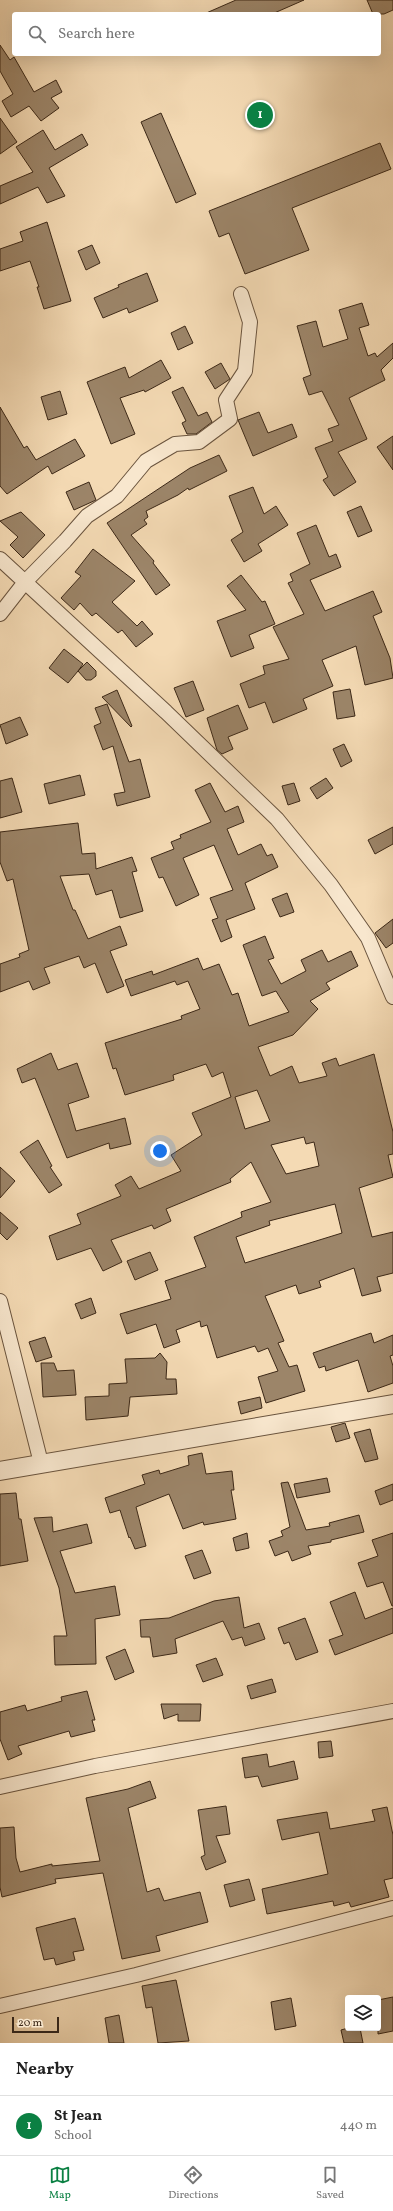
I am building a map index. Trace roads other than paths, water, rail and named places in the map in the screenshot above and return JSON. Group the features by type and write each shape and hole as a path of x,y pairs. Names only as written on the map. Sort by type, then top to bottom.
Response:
{"street":[{"path":"0,614 25,582 87,516 117,496 146,461 175,444 199,442 230,419 226,400 246,371 250,322 242,294"},
{"path":"0,559 166,712 277,819 331,885 368,938 393,997"},
{"path":"0,1300 41,1463"},
{"path":"0,1471 393,1404"},
{"path":"0,1787 95,1766 393,1711"},
{"path":"0,2006 136,1975 393,1908"}],"place":[{"name":"St Jean","path":"260,115"}]}
